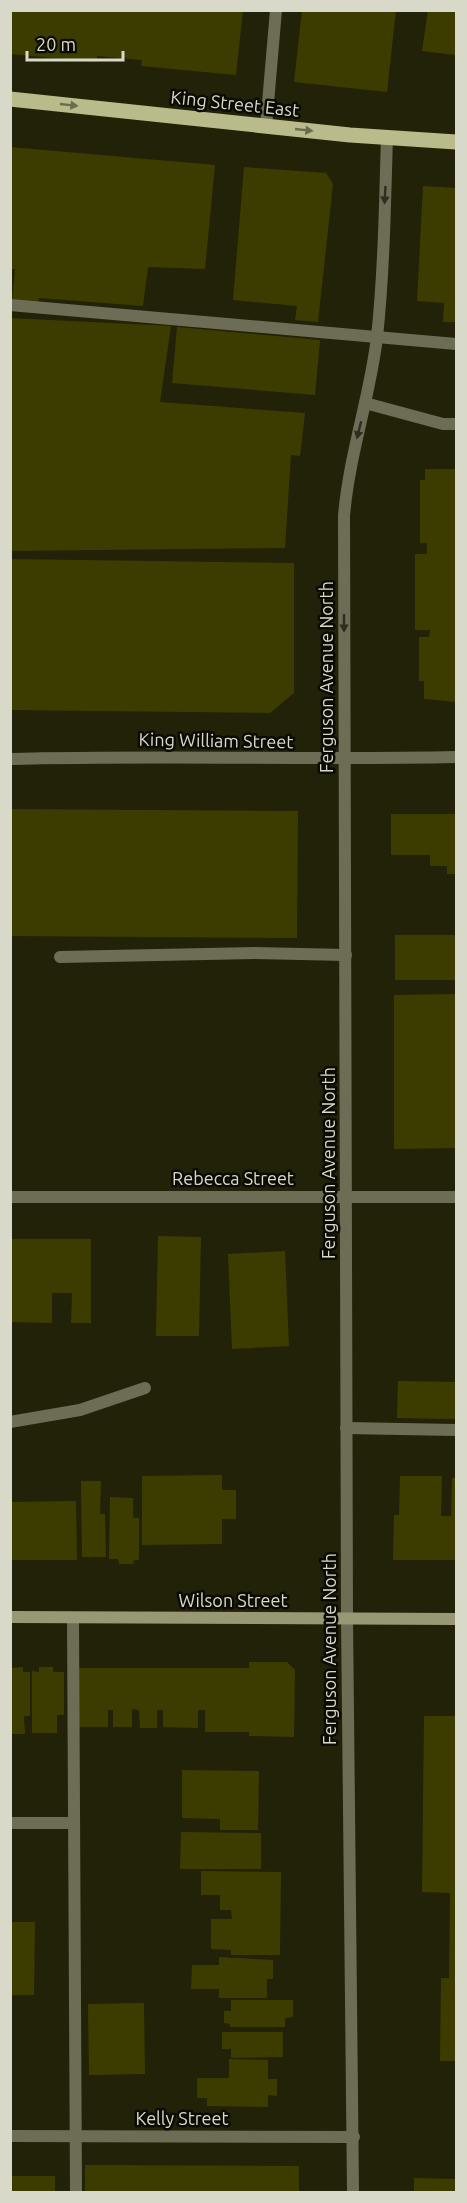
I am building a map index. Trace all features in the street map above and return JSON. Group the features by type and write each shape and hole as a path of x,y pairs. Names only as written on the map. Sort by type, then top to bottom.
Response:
{"main road":[{"name":"King Street East","path":"10,99 266,126 456,142"},
{"name":"Wilson Street","path":"10,1617 456,1619"}],"street":[{"path":"266,126 276,10"},
{"name":"Ferguson Avenue North","path":"353,2193 347,1618 344,516 347,478 365,403 377,337 387,136"},
{"path":"10,305 456,344"},
{"path":"365,403 443,424 456,424"},
{"name":"King William Street","path":"10,759 115,756 344,759 456,757"},
{"path":"60,957 255,953 346,955"},
{"name":"Rebecca Street","path":"10,1197 456,1197"},
{"path":"10,1422 80,1410 145,1388"},
{"path":"346,1428 456,1430"},
{"path":"73,1618 76,2193"},
{"path":"10,1823 74,1823"},
{"name":"Kelly Street","path":"10,2136 354,2138"}],"building":[{"path":"10,10 243,10 236,75 141,66 142,60 97,56 97,62 10,54"},
{"path":"302,10 396,10 387,92 294,82"},
{"path":"428,10 456,10 456,55 422,51"},
{"path":"10,147 215,165 205,269 148,267 143,306 39,298 38,303 12,301 15,269 10,269"},
{"path":"244,167 326,173 333,184 318,322 295,320 297,306 233,300"},
{"path":"423,186 456,188 456,322 443,322 444,303 417,301"},
{"path":"10,318 171,326 160,402 305,413 300,456 291,455 285,548 10,551"},
{"path":"177,327 320,340 315,395 172,383"},
{"path":"425,469 456,469 456,702 424,699 424,681 419,681 419,637 429,637 430,630 415,630 415,554 427,554 427,543 420,543 420,480 425,480"},
{"path":"10,559 294,563 294,693 270,713 10,710"},
{"path":"10,809 298,811 297,938 10,936"},
{"path":"391,814 456,814 456,874 447,874 447,866 430,866 430,855 391,855"},
{"path":"395,935 456,935 456,980 395,980"},
{"path":"456,994 456,1148 394,1149 394,995"},
{"path":"158,1236 201,1237 199,1336 156,1336"},
{"path":"10,1239 91,1239 91,1323 71,1323 72,1293 52,1293 52,1323 12,1322"},
{"path":"285,1251 289,1346 232,1349 228,1254"},
{"path":"398,1381 456,1382 456,1419 397,1418"},
{"path":"222,1475 222,1490 236,1490 236,1519 222,1519 222,1544 142,1545 142,1476"},
{"path":"400,1476 442,1476 441,1516 451,1516 452,1478 456,1478 456,1560 393,1560 394,1515 399,1515"},
{"path":"81,1481 101,1481 100,1514 105,1514 106,1557 82,1557"},
{"path":"110,1497 133,1498 133,1518 139,1518 139,1560 134,1560 133,1564 119,1564 118,1559 109,1559"},
{"path":"76,1501 77,1560 10,1560 10,1502"},
{"path":"249,1662 287,1662 295,1670 294,1737 249,1736 249,1732 205,1732 205,1710 198,1710 198,1728 163,1727 163,1710 157,1710 157,1728 140,1728 139,1710 132,1709 132,1727 113,1727 113,1710 108,1710 108,1727 79,1727 79,1668 249,1668"},
{"path":"23,1667 23,1672 30,1672 30,1716 24,1716 25,1734 10,1734 10,1668"},
{"path":"39,1667 53,1667 53,1672 64,1672 64,1715 57,1715 57,1733 32,1733 32,1671 39,1672"},
{"path":"424,1716 456,1716 456,2061 440,2061 441,1978 449,1978 450,1893 422,1892"},
{"path":"182,1770 259,1771 258,1830 220,1830 220,1819 182,1818"},
{"path":"181,1832 261,1833 261,1869 180,1869"},
{"path":"201,1871 281,1872 280,1955 231,1955 231,1950 211,1949 211,1919 232,1919 231,1910 220,1910 220,1895 201,1895"},
{"path":"10,1922 35,1922 34,1995 10,1995"},
{"path":"219,1957 273,1960 273,1979 267,1979 267,1998 219,1998 219,1989 191,1989 192,1965 219,1965"},
{"path":"231,2000 293,2000 293,2017 285,2018 285,2027 230,2027 230,2024 224,2023 224,2011 231,2011"},
{"path":"144,2003 145,2074 89,2075 88,2004"},
{"path":"222,2032 283,2032 283,2057 231,2058 231,2049 222,2049"},
{"path":"229,2059 268,2060 268,2079 277,2079 277,2096 268,2095 268,2107 207,2106 207,2098 197,2098 197,2078 229,2078"},
{"path":"85,2165 299,2166 299,2192 85,2192"},
{"path":"10,2176 55,2176 55,2192 10,2192"},
{"path":"414,2178 456,2179 456,2192 414,2192"}]}
